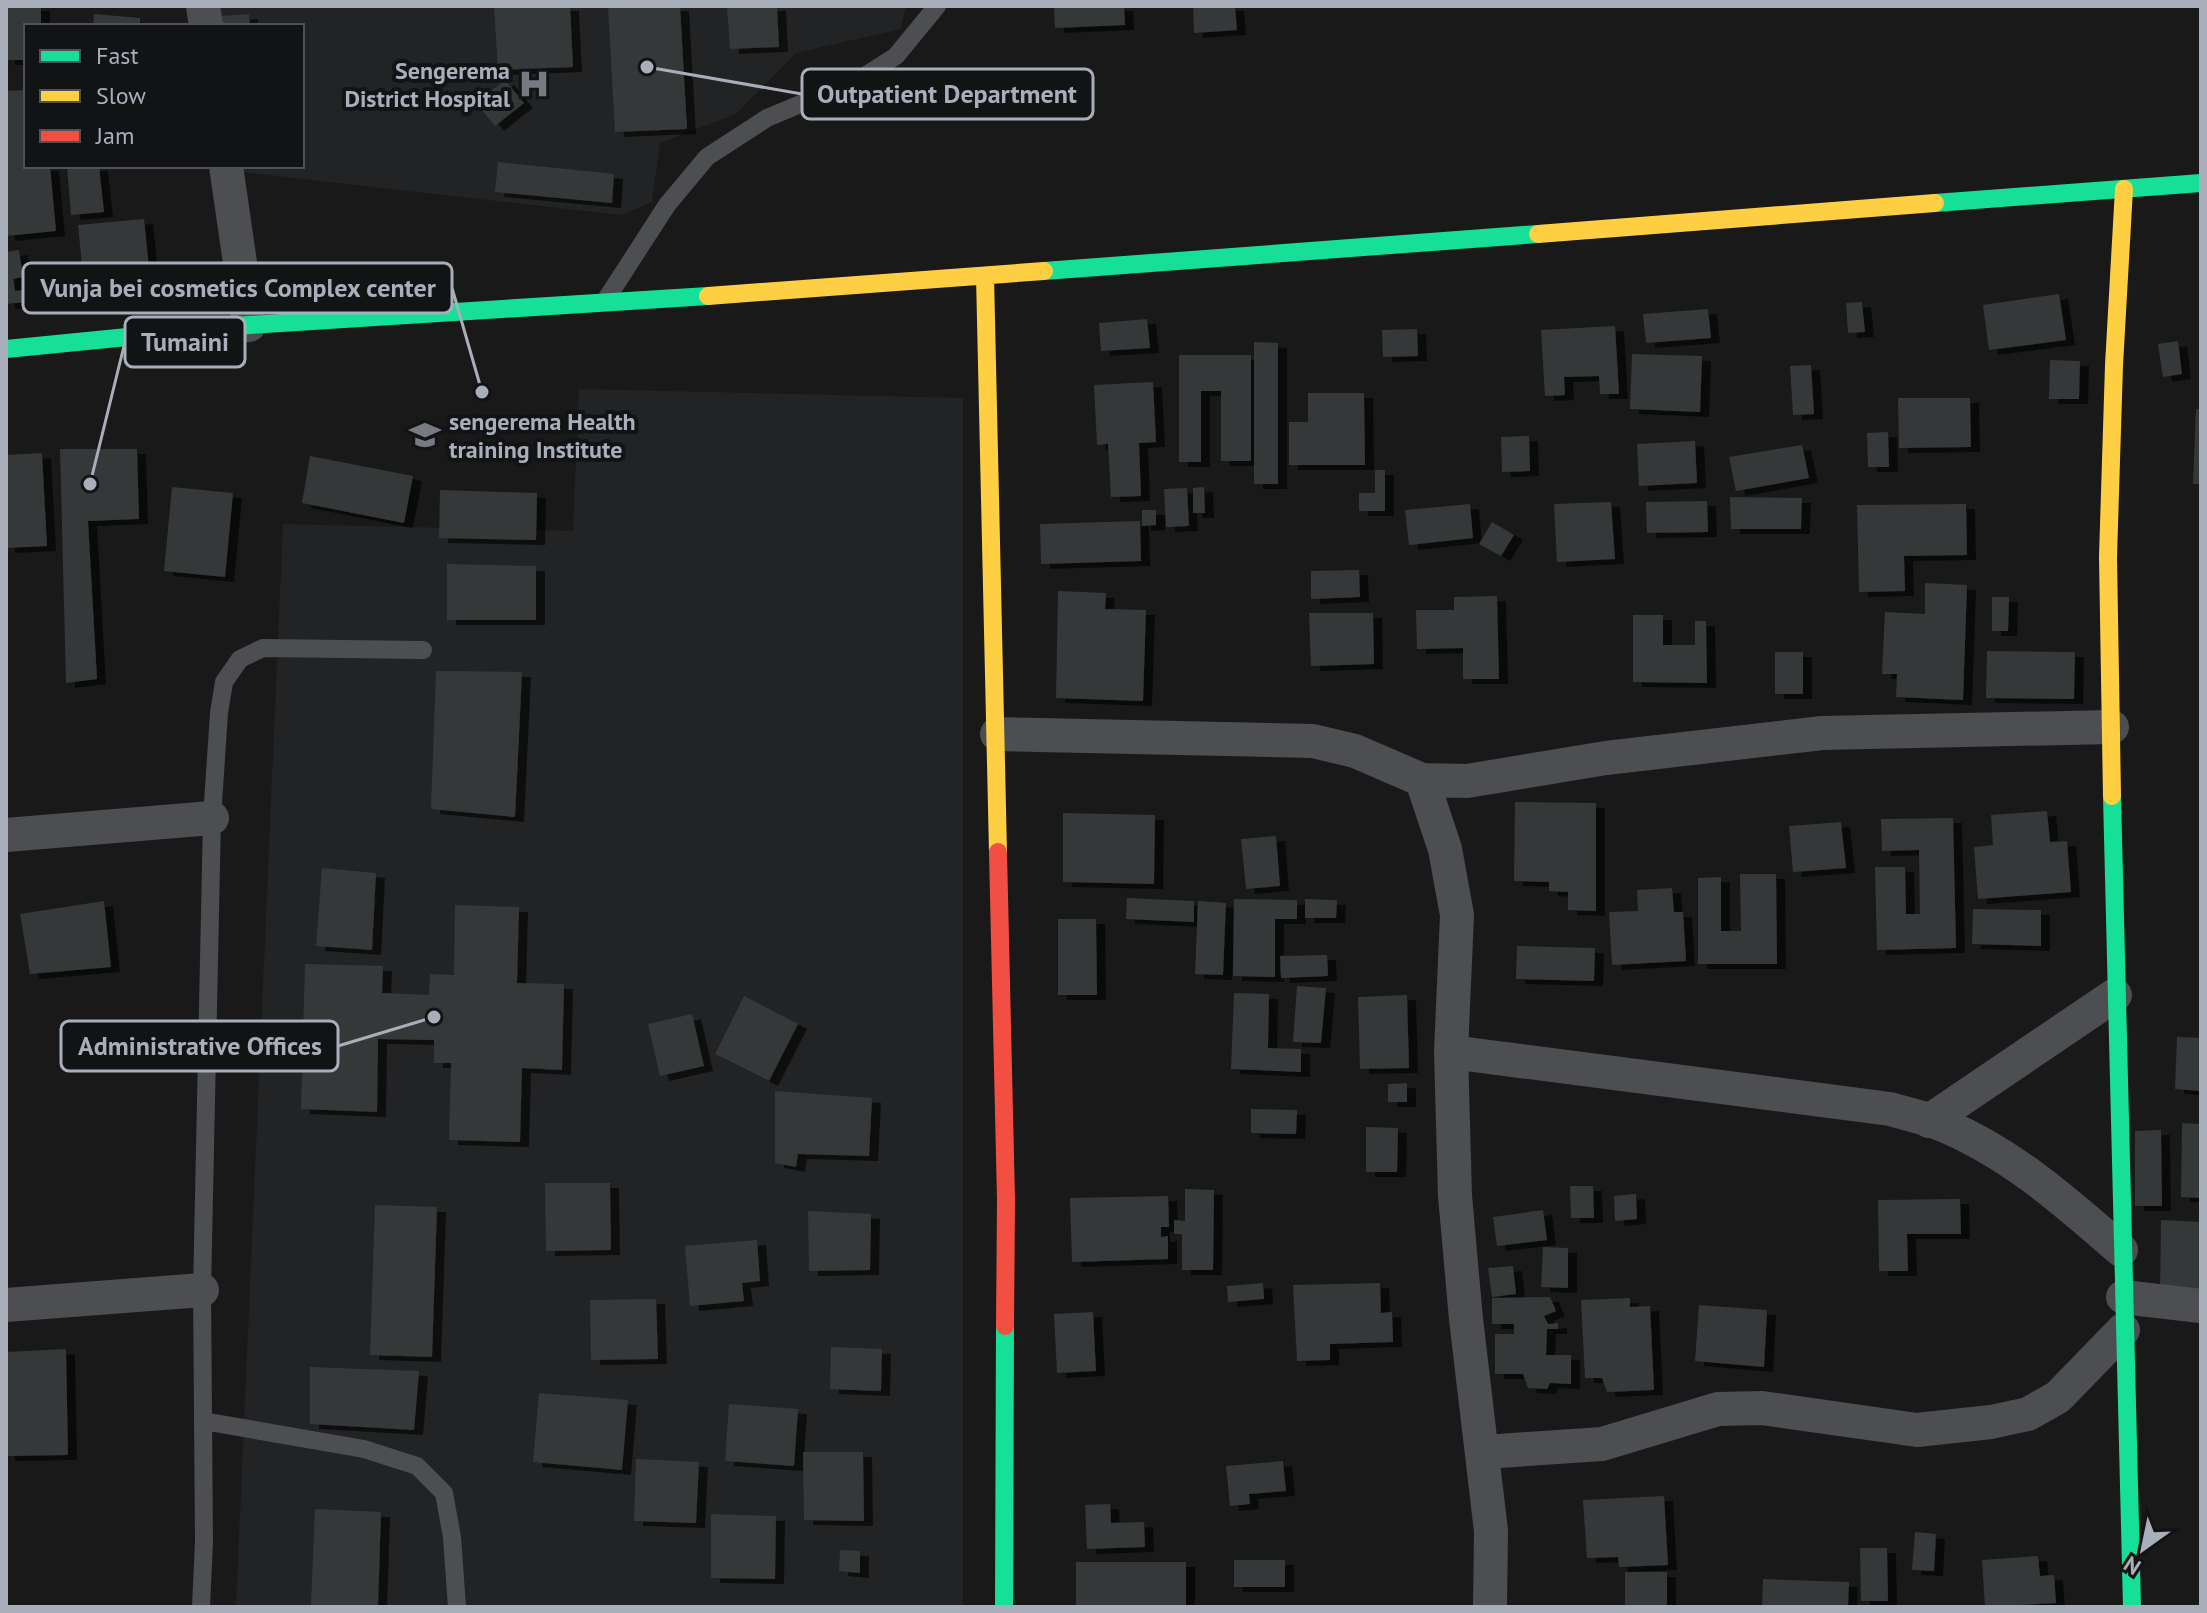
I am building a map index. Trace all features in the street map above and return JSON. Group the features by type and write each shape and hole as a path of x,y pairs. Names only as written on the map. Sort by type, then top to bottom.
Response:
{"street":[{"path":"226,168 249,325"},
{"path":"6,349 249,325 985,276 2201,183"},
{"path":"2124,189 2108,557 2115,995 2132,1607"},
{"path":"985,276 1006,1200 1004,1607"},
{"path":"997,734 1313,741 1355,751 1422,780 1467,781 1606,758 1822,733 2112,727"},
{"path":"1422,780 1445,849 1457,915 1451,1052 1455,1196 1491,1531 1490,1607"},
{"path":"6,835 212,818"},
{"path":"1929,1121 2115,995"},
{"path":"1451,1052 1890,1109 1944,1126 1999,1154 2060,1198 2121,1250"},
{"path":"6,1305 202,1290"},
{"path":"1484,1452 1602,1444 1718,1409 1762,1408 1917,1430 1991,1422 2028,1414 2058,1397 2123,1314 2201,1306"}],"lane":[{"path":"603,303 667,205 707,157 767,118 860,79 896,56 937,6"},
{"path":"201,1607 204,1541 202,1290 212,818 224,682 240,659 263,648 423,650"},
{"path":"203,1421 364,1449 417,1466 444,1493 452,1537 457,1607"}],"shaded area":[{"name":"Sengerema District Hospital","path":"211,6 906,6 901,29 796,53 736,114 660,143 652,202 621,215 231,171 230,168 304,168 304,24 213,24"},
{"path":"579,389 963,398 963,1607 236,1607 283,524 573,531"}],"building":[{"path":"6,6 41,6 41,24 24,24 24,60 6,60"},
{"path":"494,6 570,6 573,67 498,70"},
{"path":"608,6 680,6 687,129 615,132"},
{"path":"727,6 777,6 779,47 730,49"},
{"path":"1054,6 1124,6 1125,25 1055,28"},
{"path":"1193,6 1235,6 1237,30 1194,33"},
{"path":"94,14 140,18 140,24 93,24"},
{"path":"249,14 250,24 221,24 221,16"},
{"path":"505,80 524,103 495,126 476,103"},
{"path":"24,90 24,168 50,168 56,231 6,236 6,91"},
{"path":"498,162 614,174 612,203 495,192"},
{"path":"67,168 99,168 104,212 71,215"},
{"path":"144,219 151,288 85,295 78,225"},
{"path":"19,250 23,277 13,279 15,291 24,290 26,302 6,304 6,252"},
{"path":"2059,294 2066,340 1989,350 1983,305"},
{"path":"1862,302 1865,332 1848,333 1846,303"},
{"path":"1708,309 1711,338 1646,343 1643,314"},
{"path":"1147,319 1150,348 1101,351 1099,323"},
{"path":"1615,326 1619,394 1600,394 1599,376 1564,377 1565,395 1545,396 1541,330"},
{"path":"1417,329 1418,356 1383,357 1382,330"},
{"path":"2178,341 2182,374 2163,377 2158,344"},
{"path":"1254,342 1278,343 1278,484 1254,484"},
{"path":"1632,354 1702,356 1700,412 1630,409"},
{"path":"1179,355 1251,355 1251,461 1221,461 1221,391 1201,391 1201,462 1179,462"},
{"path":"2050,360 2080,361 2079,399 2049,399"},
{"path":"1811,365 1814,414 1793,415 1790,366"},
{"path":"1153,382 1156,442 1139,443 1141,496 1111,497 1108,444 1097,445 1094,385"},
{"path":"1308,393 1364,393 1365,465 1289,465 1289,422 1308,422"},
{"path":"1898,398 1970,398 1971,447 1899,448"},
{"path":"2196,409 2201,410 2201,484 2193,484"},
{"path":"1888,432 1889,467 1868,467 1867,433"},
{"path":"1529,436 1530,471 1502,472 1501,437"},
{"path":"1695,441 1697,483 1639,486 1637,444"},
{"path":"1802,445 1809,478 1736,491 1729,457"},
{"path":"60,449 137,449 139,519 88,521 97,679 66,683"},
{"path":"42,453 47,546 6,548 6,455"},
{"path":"310,456 413,476 404,523 302,503"},
{"path":"1375,470 1385,470 1385,511 1359,511 1359,493 1375,493"},
{"path":"172,487 233,493 225,577 164,571"},
{"path":"1204,487 1205,513 1193,513 1193,488"},
{"path":"1187,488 1189,526 1166,527 1164,489"},
{"path":"440,490 537,493 536,540 439,538"},
{"path":"1730,497 1802,498 1801,529 1731,529"},
{"path":"1707,501 1708,532 1647,533 1646,502"},
{"path":"1611,502 1615,559 1557,562 1554,504"},
{"path":"1470,504 1473,538 1409,545 1405,510"},
{"path":"1966,504 1967,555 1904,556 1905,591 1859,592 1857,505"},
{"path":"1142,510 1156,510 1156,525 1142,526"},
{"path":"1140,521 1141,561 1041,564 1040,524"},
{"path":"1492,522 1514,535 1501,556 1479,544"},
{"path":"447,564 536,566 536,620 447,620"},
{"path":"1359,570 1360,597 1311,599 1311,571"},
{"path":"1925,583 1967,585 1963,700 1896,697 1897,674 1882,674 1885,612 1925,614"},
{"path":"1058,591 1106,593 1105,609 1146,610 1143,701 1056,698"},
{"path":"1497,596 1499,679 1463,679 1463,648 1417,649 1416,610 1454,610 1454,597"},
{"path":"1992,597 2009,597 2008,631 1992,631"},
{"path":"1309,613 1373,613 1374,664 1311,666"},
{"path":"1633,615 1663,615 1663,645 1695,645 1695,621 1706,621 1707,683 1633,682"},
{"path":"1987,651 2075,652 2074,699 1986,698"},
{"path":"1775,652 1803,652 1803,694 1775,694"},
{"path":"436,671 522,672 515,817 431,809"},
{"path":"1515,802 1596,803 1596,911 1568,910 1568,892 1549,891 1549,882 1514,881"},
{"path":"2047,811 2050,842 2067,841 2071,892 1978,899 1974,847 1993,845 1991,815"},
{"path":"1063,813 1155,815 1154,884 1063,882"},
{"path":"1953,818 1956,948 1877,950 1875,867 1905,867 1906,914 1920,914 1919,850 1882,851 1881,819"},
{"path":"1841,822 1846,868 1793,872 1789,826"},
{"path":"1276,836 1280,886 1246,889 1241,839"},
{"path":"322,868 376,873 372,950 316,946"},
{"path":"1740,874 1776,874 1777,964 1698,964 1698,878 1721,877 1721,931 1741,931"},
{"path":"1672,888 1674,912 1683,912 1686,961 1612,965 1609,912 1638,911 1637,890"},
{"path":"1127,898 1194,901 1194,922 1126,919"},
{"path":"1234,899 1297,900 1297,919 1275,919 1275,977 1233,976"},
{"path":"1305,899 1337,900 1336,918 1305,918"},
{"path":"104,901 111,967 30,974 20,914"},
{"path":"1198,901 1226,903 1223,975 1195,974"},
{"path":"455,905 519,907 517,983 564,984 562,1070 522,1068 520,1142 449,1140 451,1063 434,1063 434,1040 378,1039 377,1112 301,1109 305,964 383,966 382,993 429,995 430,974 454,975"},
{"path":"1973,909 2041,910 2041,946 1972,944"},
{"path":"1058,919 1096,919 1097,995 1058,995"},
{"path":"1517,946 1595,948 1594,981 1516,979"},
{"path":"1327,955 1328,976 1281,978 1280,956"},
{"path":"1297,986 1326,988 1321,1043 1293,1042"},
{"path":"1234,993 1269,994 1268,1048 1301,1049 1301,1072 1231,1069"},
{"path":"1407,995 1409,1068 1360,1069 1358,997"},
{"path":"744,996 798,1024 769,1081 715,1054"},
{"path":"692,1014 704,1066 660,1076 648,1024"},
{"path":"2177,1037 2201,1038 2201,1091 2175,1089"},
{"path":"1407,1083 1407,1102 1388,1102 1388,1084"},
{"path":"775,1091 872,1098 869,1156 798,1154 796,1167 775,1163"},
{"path":"1251,1109 1297,1110 1296,1134 1251,1133"},
{"path":"2182,1123 2201,1124 2201,1198 2181,1197"},
{"path":"1366,1127 1398,1128 1397,1172 1366,1172"},
{"path":"2161,1130 2162,1206 2135,1206 2135,1131"},
{"path":"545,1183 610,1183 611,1250 546,1251"},
{"path":"1570,1186 1593,1186 1594,1218 1571,1218"},
{"path":"1185,1189 1214,1190 1213,1270 1182,1270 1182,1234 1174,1234 1174,1220 1185,1221"},
{"path":"1636,1194 1637,1219 1615,1221 1614,1196"},
{"path":"1168,1196 1169,1227 1161,1227 1161,1237 1168,1236 1168,1259 1072,1262 1070,1198"},
{"path":"1960,1199 1961,1234 1907,1234 1908,1271 1879,1271 1878,1200"},
{"path":"375,1205 437,1207 432,1357 370,1355"},
{"path":"1543,1210 1547,1240 1497,1246 1493,1217"},
{"path":"808,1211 871,1214 870,1270 809,1271"},
{"path":"2161,1220 2201,1222 2201,1295 2160,1294"},
{"path":"757,1240 760,1281 742,1283 744,1301 690,1306 685,1246"},
{"path":"1543,1247 1568,1248 1568,1288 1541,1287"},
{"path":"1513,1266 1516,1294 1492,1297 1488,1268"},
{"path":"1263,1283 1264,1299 1228,1302 1227,1286"},
{"path":"1380,1283 1381,1313 1392,1312 1393,1342 1330,1344 1330,1360 1297,1361 1293,1285"},
{"path":"1550,1297 1556,1311 1544,1316 1548,1324 1558,1323 1558,1329 1547,1329 1546,1355 1571,1355 1571,1384 1550,1383 1547,1389 1528,1388 1523,1374 1495,1374 1495,1334 1514,1334 1514,1324 1492,1324 1492,1298"},
{"path":"1630,1298 1630,1307 1650,1306 1654,1390 1607,1392 1602,1378 1585,1378 1581,1300"},
{"path":"656,1299 658,1359 591,1360 590,1300"},
{"path":"1699,1305 1767,1310 1764,1367 1695,1361"},
{"path":"1093,1312 1096,1371 1057,1373 1054,1314"},
{"path":"831,1347 882,1349 881,1391 830,1389"},
{"path":"66,1349 68,1455 6,1456 6,1352"},
{"path":"310,1367 419,1371 414,1430 310,1424"},
{"path":"539,1393 628,1400 622,1470 533,1462"},
{"path":"729,1404 798,1409 794,1466 725,1461"},
{"path":"803,1452 863,1452 864,1521 804,1520"},
{"path":"636,1459 699,1462 696,1523 634,1521"},
{"path":"1283,1461 1286,1491 1249,1494 1250,1504 1230,1506 1226,1466"},
{"path":"1664,1496 1668,1565 1619,1567 1618,1557 1587,1558 1583,1500"},
{"path":"1110,1504 1111,1523 1144,1522 1145,1547 1087,1549 1085,1505"},
{"path":"315,1509 381,1512 378,1607 311,1607"},
{"path":"711,1514 776,1516 775,1579 711,1578"},
{"path":"1915,1532 1936,1534 1934,1571 1912,1570"},
{"path":"1860,1548 1887,1548 1888,1601 1861,1601"},
{"path":"840,1550 860,1551 860,1573 839,1571"},
{"path":"2038,1556 2040,1576 2054,1575 2056,1603 1985,1607 1982,1560"},
{"path":"1234,1560 1285,1560 1285,1587 1234,1587"},
{"path":"1076,1562 1186,1562 1186,1607 1076,1607"},
{"path":"1625,1572 1667,1572 1667,1607 1625,1607"},
{"path":"1763,1579 1849,1582 1848,1607 1762,1607"}],"traffic: fast":[{"path":"1935,203 2201,183"},
{"path":"1044,271 1538,234"},
{"path":"6,349 249,325 708,296"},
{"path":"2112,796 2132,1607"},
{"path":"1004,1607 1005,1326"}],"traffic: slow":[{"path":"2112,796 2108,557 2124,189"},
{"path":"1538,234 1935,203"},
{"path":"708,296 1044,271"},
{"path":"985,276 998,852"}],"traffic: jam":[{"path":"998,852 1006,1200 1005,1326"}],"place":[{"name":"Outpatient Department","path":"647,67"},
{"name":"Sengerema District Hospital","path":"534,84"},
{"name":"Vunja bei cosmetics Complex center","path":"482,392"},
{"name":"sengerema Health training Institute","path":"425,435"},
{"name":"Tumaini","path":"90,484"},
{"name":"Administrative Offices","path":"434,1017"}]}
